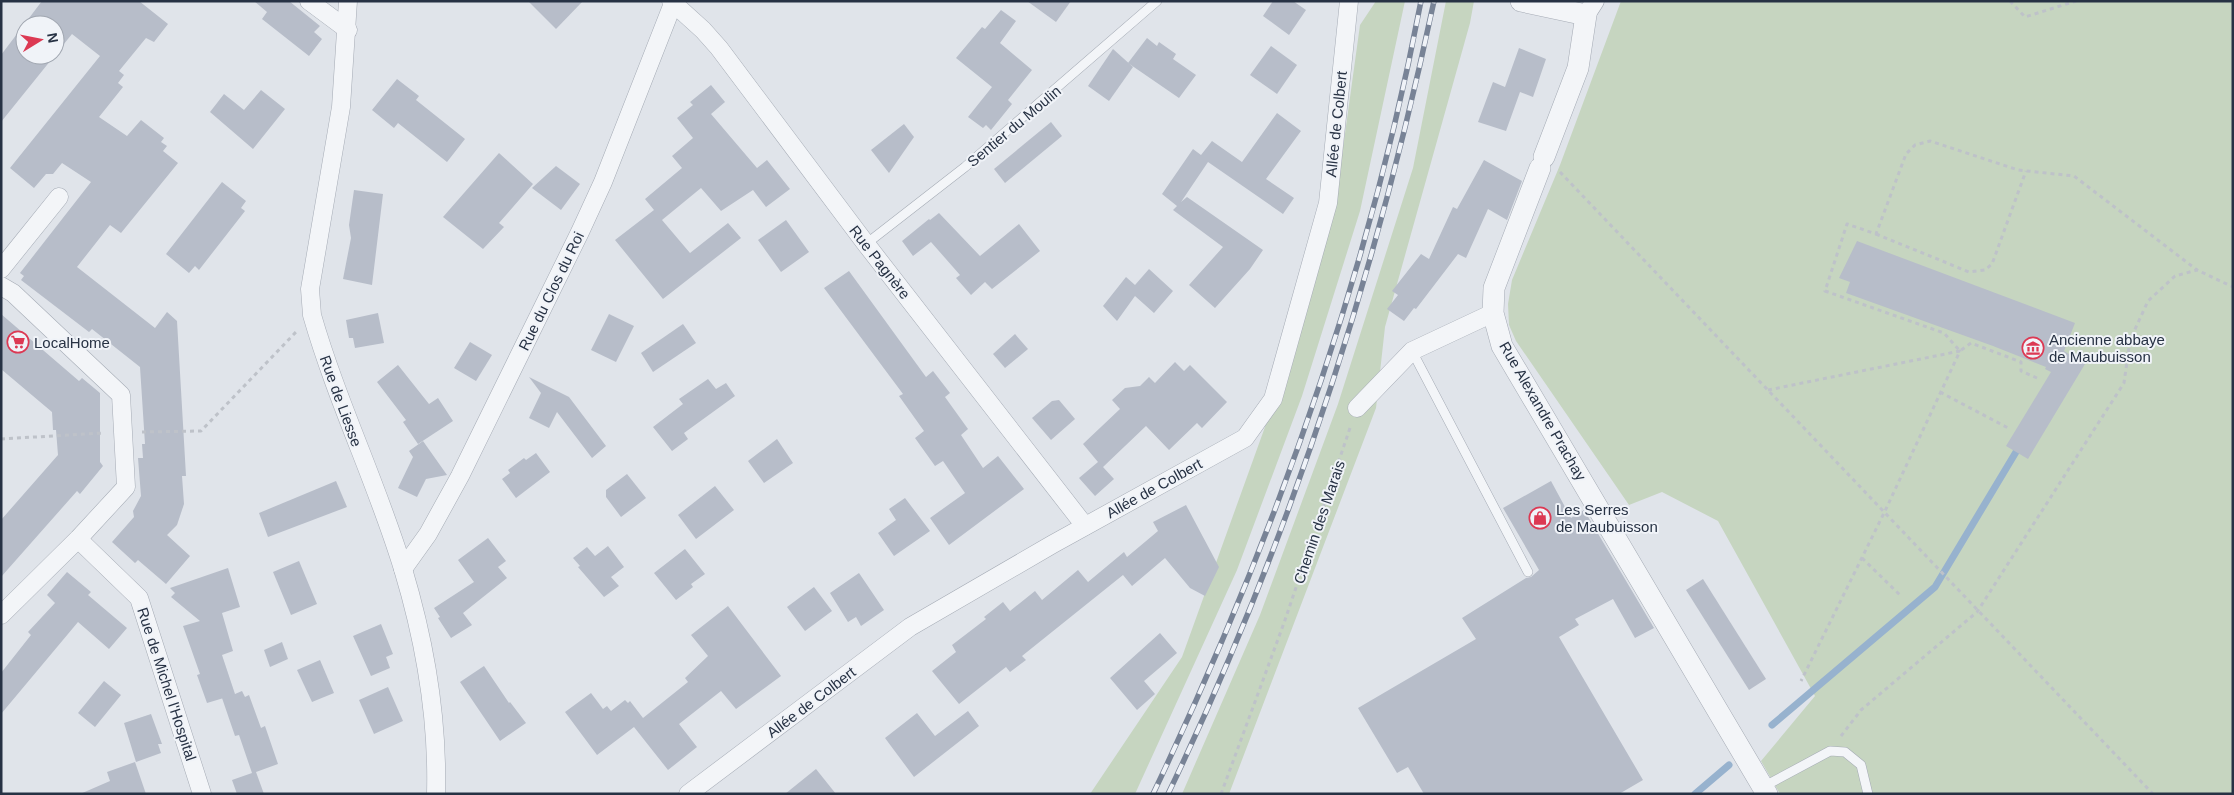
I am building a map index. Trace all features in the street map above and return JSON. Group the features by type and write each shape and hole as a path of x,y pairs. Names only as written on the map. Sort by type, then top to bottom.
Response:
{"street":[{"path":"309,1 348,30"},
{"name":"Rue de Liesse","path":"348,1 348,30 340,107 310,289 312,315 403,569 425,662 435,727 436,794"},
{"name":"Allée de Colbert","path":"688,794 910,627 1245,438 1273,399 1328,202 1349,1"},
{"path":"1521,1 1590,8"},
{"name":"Rue Pagnère","path":"672,2 719,48 866,244 1086,526"},
{"name":"Rue du Clos du Roi","path":"403,569 428,534 460,476 580,232 603,182 672,2"},
{"name":"Rue Alexandre Prachay","path":"1590,8 1578,68 1548,166 1494,288 1493,312 1502,346 1765,790"},
{"path":"1,269 59,197"},
{"path":"1,286 13,293 121,395 126,487 78,539 1,615"},
{"path":"1357,408 1412,351 1493,312"},
{"name":"Rue de Michel l'Hospital","path":"78,539 139,598 202,794"}],"lane":[{"name":"Sentier du Moulin","path":"866,244 965,167 1157,1"},
{"path":"1412,351 1528,572"},
{"path":"1765,790 1830,751 1845,752 1861,765 1868,794"}],"path":[{"path":"2010,1 2025,17 2076,1"},
{"path":"1876,234 1906,154 1915,145 1930,142 2026,171 2074,176 2197,270 2233,287"},
{"path":"1548,166 1885,511 1946,578 1959,589 1977,612 2153,794"},
{"path":"1960,351 1944,333 1824,291 1847,224 1969,272 1985,270 1992,264 2026,171"},
{"path":"1830,751 1861,710 1977,612 2124,383 2130,340 2148,301 2175,276 2197,270"},
{"path":"1,440 123,432 201,431 312,315"},
{"path":"1768,390 1960,351 1972,343 2022,362 2021,371 2037,378"},
{"path":"1801,681 1885,511 1960,351"},
{"path":"1940,392 2010,429"},
{"name":"Chemin des Marais","path":"1221,794 1284,623 1357,408"},
{"path":"1862,558 1901,596"}],"green space":[{"path":"1376,1 1405,1 1360,211 1302,396 1237,570 1135,794 1090,794 1182,657 1287,366 1338,184 1360,25"},
{"path":"1446,1 1474,1 1470,23 1385,327 1376,408 1229,794 1182,794 1260,615 1338,404 1413,168"},
{"path":"1621,1 2233,1 2233,794 1780,794 1761,761 1815,696 1718,521 1662,492 1629,505 1516,341 1509,325 1508,304 1512,280 1560,165"}],"building":[{"path":"42,1 139,1 168,24 154,42 146,38 119,71 124,75 118,83 123,87 99,117 127,136 141,120 164,138 161,142 167,146 163,151 178,163 121,233 110,225 77,267 155,328 167,312 177,321 186,476 182,476 184,504 177,525 167,535 190,556 166,584 138,560 135,563 112,542 134,517 133,511 141,496 138,458 143,458 142,444 145,444 140,367 92,329 89,332 21,280 24,276 20,273 91,182 62,163 53,174 46,174 34,188 10,168 100,56 72,34 65,43 65,15 31,15"},
{"path":"254,1 289,1 320,26 314,32 322,39 309,56 262,19 267,12"},
{"path":"528,1 583,1 556,29"},
{"path":"1027,1 1071,1 1056,22"},
{"path":"1273,1 1293,1 1306,10 1289,35 1263,16"},
{"path":"1001,10 1016,21 1000,43 1032,70 1008,100 1012,104 991,130 986,125 983,128 968,117 992,87 956,58 982,27 985,29"},
{"path":"15,37 15,65 47,65 1,122 1,55"},
{"path":"1147,38 1157,46 1159,42 1176,54 1173,59 1196,75 1179,98 1128,63"},
{"path":"1271,46 1297,65 1277,94 1250,75"},
{"path":"1519,48 1546,59 1533,97 1520,92 1506,131 1478,122 1493,82 1505,87"},
{"path":"1113,49 1133,67 1109,101 1088,86"},
{"path":"397,79 419,96 416,100 465,139 447,162 398,123 394,128 372,110"},
{"path":"711,85 725,102 711,114 757,168 767,160 790,189 766,207 753,190 721,211 701,188 662,220 690,253 728,223 741,238 663,299 615,240 654,210 645,199 682,168 672,156 693,138 677,118 693,105 690,102"},
{"path":"261,90 285,109 253,149 210,112 224,94 244,110"},
{"path":"1277,113 1301,131 1266,179 1294,198 1283,214 1208,162 1181,202 1187,197 1263,250 1250,269 1215,308 1189,285 1223,247 1173,210 1177,206 1162,194 1193,149 1201,155 1212,141 1242,162"},
{"path":"1051,122 1062,136 1005,183 994,169"},
{"path":"904,124 914,137 889,173 871,150"},
{"path":"499,153 533,184 499,223 504,227 483,249 443,217"},
{"path":"1484,160 1522,181 1507,220 1488,209 1466,258 1458,254 1416,309 1414,308 1404,321 1387,309 1398,295 1392,291 1421,254 1429,259 1453,207 1457,209"},
{"path":"556,166 580,184 561,210 532,188"},
{"path":"222,182 246,201 241,208 245,211 199,270 195,266 189,273 166,254"},
{"path":"354,190 383,194 372,285 343,279 351,238 349,225"},
{"path":"939,213 980,256 1019,224 1040,251 992,289 985,282 971,295 956,278 960,275 931,242 913,256 902,241"},
{"path":"786,220 809,252 781,272 758,240"},
{"name":"Ancienne abbaye de Maubuisson","path":"1857,241 2075,323 2064,351 2085,364 2028,459 2006,446 2051,372 2045,369 2046,367 1993,346 1846,293 1850,282 1839,278"},
{"path":"1149,269 1173,291 1154,313 1135,296 1117,321 1103,306 1126,277 1135,285"},
{"path":"849,271 926,377 933,371 950,393 945,397 968,429 961,435 983,468 998,456 1024,489 949,545 930,518 965,493 943,461 935,466 915,438 924,431 899,396 903,394 824,288"},
{"path":"378,313 384,343 355,348 353,338 349,338 346,320"},
{"path":"1,314 79,381 82,378 100,393 100,462 103,466 80,494 77,491 1,577 1,520 58,455 52,412 1,369"},
{"path":"609,314 634,326 616,362 591,350"},
{"path":"683,324 696,343 653,372 641,353"},
{"path":"1015,334 1028,349 1005,368 993,354"},
{"path":"470,342 492,355 476,381 454,368"},
{"path":"1175,362 1184,371 1190,365 1227,402 1202,428 1197,423 1169,450 1146,426 1103,467 1114,479 1095,496 1079,478 1098,462 1083,444 1120,409 1112,400 1125,388 1140,386 1149,377 1155,383"},
{"path":"398,365 429,404 438,398 453,421 418,444 403,422 406,420 377,382"},
{"path":"529,377 569,397 606,446 592,458 557,412 549,428 529,418 541,393"},
{"path":"708,379 716,389 726,383 735,396 684,433 688,439 672,451 653,427 683,404 679,399"},
{"path":"1059,400 1075,419 1051,440 1032,418 1052,401"},
{"path":"777,439 793,463 764,483 748,461"},
{"path":"423,441 447,475 426,479 417,497 398,488 413,457 409,451"},
{"path":"536,453 550,472 516,498 502,479 510,473 508,470 524,458 526,460"},
{"path":"627,474 646,498 621,517 606,497 606,490"},
{"path":"336,481 347,507 268,537 259,513"},
{"path":"1551,481 1571,518 1584,510 1654,628 1635,638 1613,599 1575,619 1579,625 1559,637 1643,780 1619,794 1424,794 1408,767 1397,773 1358,708 1476,639 1462,618 1526,578 1531,577 1539,570 1503,508"},
{"path":"715,486 734,510 696,539 678,515"},
{"path":"905,498 930,531 894,556 878,533 896,520 889,509"},
{"path":"1186,505 1219,567 1205,596 1190,588 1165,558 1132,586 1123,575 1022,656 1026,660 1010,672 1006,667 959,704 932,671 956,652 952,645 986,619 984,617 1003,602 1010,611 1035,591 1042,600 1078,570 1088,582 1124,552 1127,557 1158,531 1153,522"},
{"path":"488,538 506,561 498,567 507,578 463,613 472,625 451,638 434,608 474,582 458,560"},
{"path":"608,546 624,567 611,577 619,586 604,597 578,567 580,566 573,558 587,547 595,556"},
{"path":"685,549 705,574 691,584 693,587 676,600 654,573"},
{"path":"299,561 317,604 291,615 273,572"},
{"path":"228,568 240,607 222,613 233,651 222,655 235,694 242,691 245,697 249,695 261,728 265,726 278,764 256,772 264,794 237,794 232,780 252,773 239,735 235,736 222,698 207,703 197,675 200,674 183,626 200,621 171,597 175,593 170,588"},
{"path":"67,572 91,592 88,595 127,628 109,649 78,622 1,714 1,673 31,635 28,632 55,603 47,595"},
{"path":"859,573 884,610 861,626 856,617 848,622 830,593"},
{"path":"1703,579 1766,679 1749,690 1686,590"},
{"path":"814,587 832,611 805,631 787,607"},
{"path":"728,606 781,676 736,709 721,691 679,724 697,747 668,770 634,727 597,755 565,712 591,693 603,709 607,706 611,711 625,700 628,703 630,701 643,718 688,682 685,678 708,656 691,635"},
{"path":"381,624 393,654 386,657 390,668 371,676 353,636"},
{"path":"1160,633 1177,653 1144,681 1155,694 1137,710 1110,678"},
{"path":"282,642 288,659 270,667 264,650"},
{"path":"320,660 334,693 312,702 297,670"},
{"path":"484,666 509,703 526,723 500,741 460,682"},
{"path":"104,681 121,695 95,727 78,713"},
{"path":"388,687 403,721 374,734 359,700"},
{"path":"968,711 979,726 914,777 885,738 917,713 935,736"},
{"path":"151,714 162,744 158,744 161,753 136,762 124,723"},
{"path":"135,762 146,794 80,794 110,781 107,772"},
{"path":"816,769 836,794 785,794"}],"waterway":[{"path":"1772,725 1935,587 2016,452"},
{"path":"1695,794 1729,765"}],"railway":[{"path":"1153,794 1197,699 1238,602 1277,505 1312,406 1345,306 1374,205 1421,1"},
{"path":"1168,794 1212,699 1252,602 1290,505 1325,406 1385,205 1434,1"}],"place":[{"name":"LocalHome","path":"18,342"},
{"name":"Ancienne abbaye de Maubuisson","path":"2033,348"},
{"name":"Les Serres de Maubuisson","path":"1540,518"}]}
